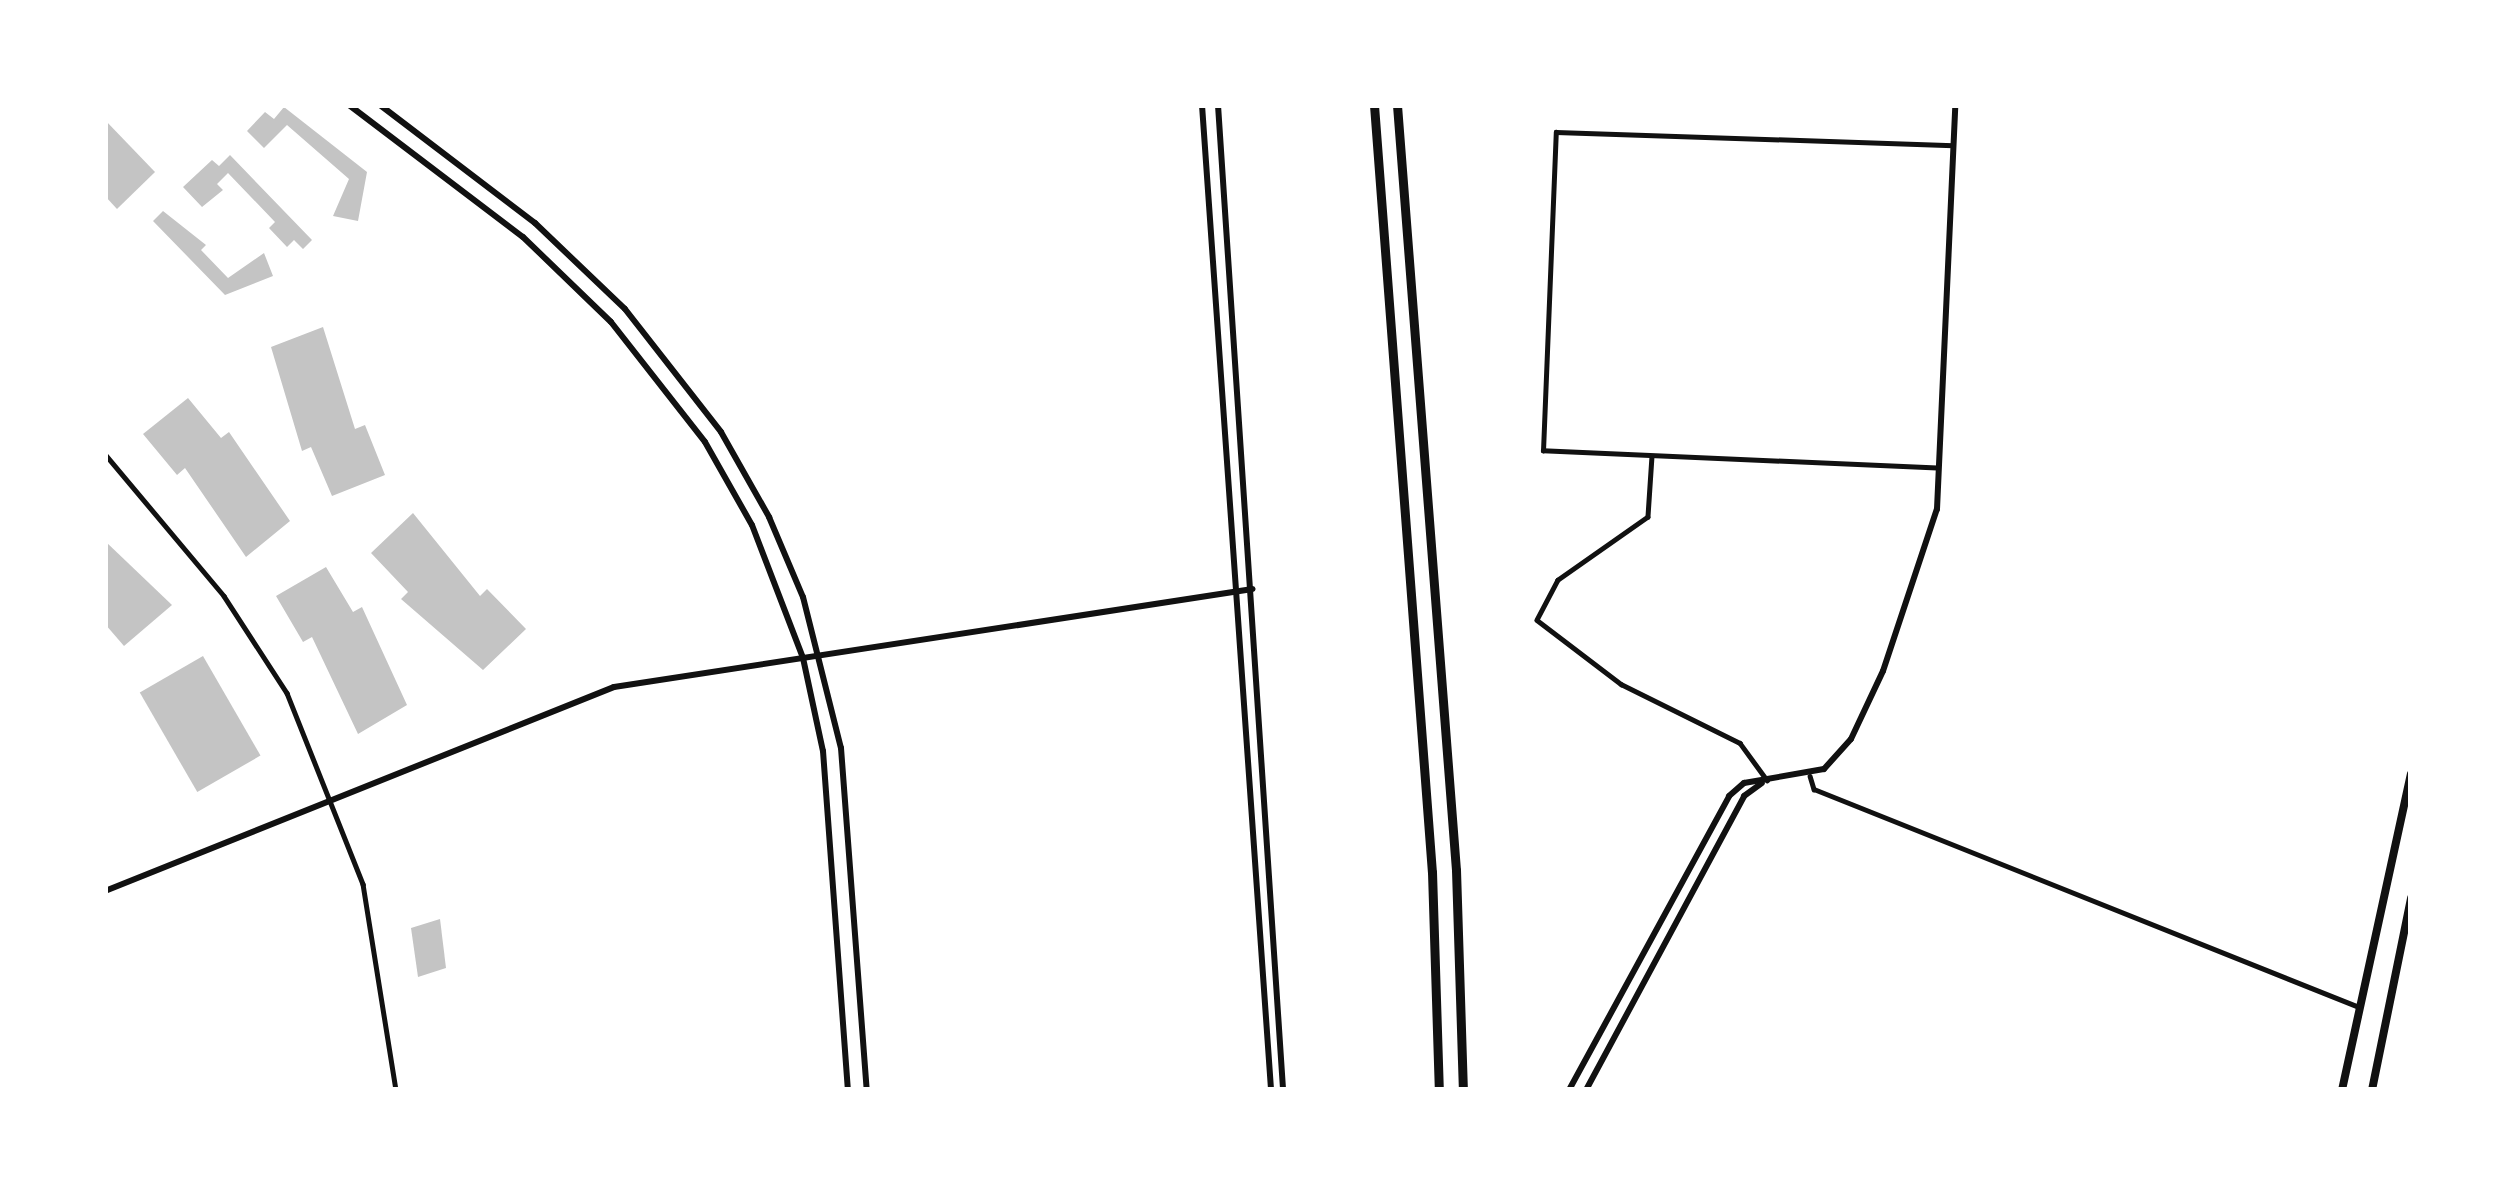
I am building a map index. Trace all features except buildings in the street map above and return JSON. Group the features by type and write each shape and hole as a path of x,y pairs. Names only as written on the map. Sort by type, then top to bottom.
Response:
{"highway":[{"path":"1374,105 1432,872 1439,1090"},
{"path":"1397,105 1456,870 1463,1090"}],"main road":[{"path":"2342,1090 2411,774"},
{"path":"2372,1090 2411,898"}],"street":[{"path":"350,105 523,237 644,358 731,485 803,658 828,786 848,1090"},
{"path":"380,105 566,251 680,374 769,517 821,656 847,784 867,1090"},
{"path":"1202,105 1271,1090"},
{"path":"1218,105 1283,1090"},
{"path":"1569,1090 1729,796 1744,783 1810,776 1851,739 1883,671 1930,543 1938,468 1955,105"},
{"path":"1938,468 1543,451 1556,132 1953,145"},
{"path":"105,454 257,643 333,800 376,933 396,1090"},
{"path":"1652,455 1648,517 1558,580 1537,620 1621,684 1740,743 1766,780"},
{"path":"105,891 566,701 803,658 1253,589"},
{"path":"1810,776 1814,789 2359,1007"},
{"path":"1586,1090 1744,796 1766,780"}]}
